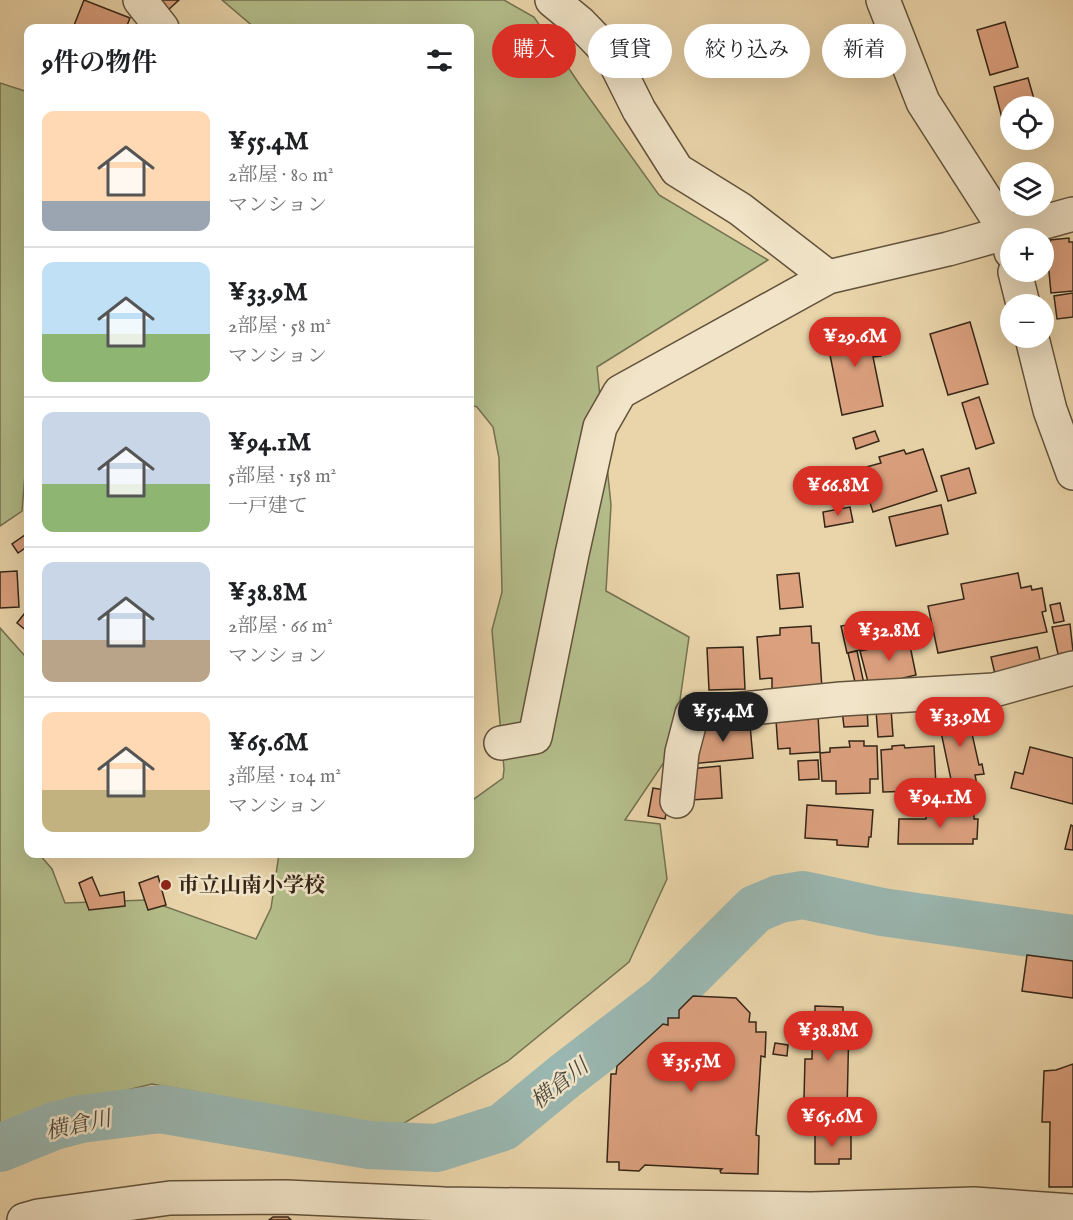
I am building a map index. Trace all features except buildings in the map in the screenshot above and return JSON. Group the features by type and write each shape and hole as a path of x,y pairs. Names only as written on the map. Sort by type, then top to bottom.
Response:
{"street":[{"path":"140,0 159,24"},
{"path":"552,0 580,23 612,56 639,110 677,170 740,209 828,277"},
{"path":"883,0 923,102 1000,228"},
{"path":"1042,228 1073,214"},
{"path":"501,743 535,737 600,427 620,392 828,277 1000,245"},
{"path":"1034,348 1050,410 1073,472"},
{"path":"677,801 682,752 692,714 841,699 994,690 1073,668"},
{"path":"24,1220 38,1216 170,1198 286,1197 812,1215 974,1204 1073,1211"}],"green space":[{"path":"222,0 504,0 534,17 539,24 492,24 492,78 575,78 659,195 768,260 597,367 611,505 606,591 689,637 673,749 625,820 660,824 667,879 629,962 508,1061 396,1128 152,1084 57,1107 0,1126 0,628 24,655 24,858 42,858 52,869 65,903 147,900 256,939 271,908 278,858 474,858 474,799 503,778 504,769 492,630 502,592 499,458 493,427 474,406 474,24 250,24"},
{"path":"0,83 24,91 24,486 22,511 0,526"}],"waterway":[{"name":"横倉川","path":"0,1148 54,1126 81,1119 160,1109 369,1145 437,1148 503,1127 665,999 755,909 779,899 803,895 882,912 1073,939"}],"place":[{"name":"市立山南小学校","path":"166,885"}]}
